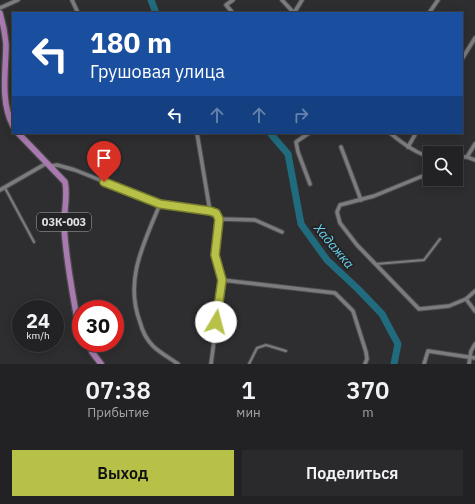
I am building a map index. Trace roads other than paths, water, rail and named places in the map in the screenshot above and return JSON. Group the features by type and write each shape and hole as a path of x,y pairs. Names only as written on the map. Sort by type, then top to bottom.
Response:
{"main road":[{"path":"0,13 6,43 3,83 4,104 12,124"},
{"name":"03К-003","path":"19,134 65,182 67,192 64,224 74,300"},
{"path":"92,352 101,364"}],"street":[{"path":"0,8 18,0"},
{"path":"72,0 78,12"},
{"path":"232,12 226,6 233,0"},
{"path":"282,0 293,12"},
{"path":"295,12 302,0"},
{"path":"430,12 438,0"},
{"path":"463,57 475,38"},
{"path":"197,134 210,211"},
{"path":"308,134 296,142 298,152 310,184"},
{"path":"391,134 408,147 423,154"},
{"path":"408,147 415,134"},
{"path":"467,156 475,144"},
{"path":"341,147 361,200"},
{"path":"463,156 467,156 475,160"},
{"path":"0,190 49,164 57,164 160,204 216,213 219,219 215,255 222,280 211,364"},
{"path":"423,176 374,196 340,205 337,212 340,223 374,264 419,308 449,306 466,299 475,291"},
{"path":"160,204 145,239 133,284 135,309 142,329 153,345 178,364"},
{"path":"219,219 255,220 282,232"},
{"path":"222,280 335,292 353,311 366,352 367,359 365,364"},
{"path":"466,299 475,311"},
{"path":"469,364 473,358 471,350 475,344"},
{"path":"424,364 428,351 473,358"}],"lane":[{"path":"5,188 34,242"},
{"path":"374,264 424,260 440,239"},
{"path":"249,364 257,348 266,345 286,351"}],"waterway":[{"name":"Хадажка","path":"151,0 156,12"},
{"name":"Хадажка","path":"271,134 288,154 301,224 327,260 382,314 398,344 394,364"}]}
